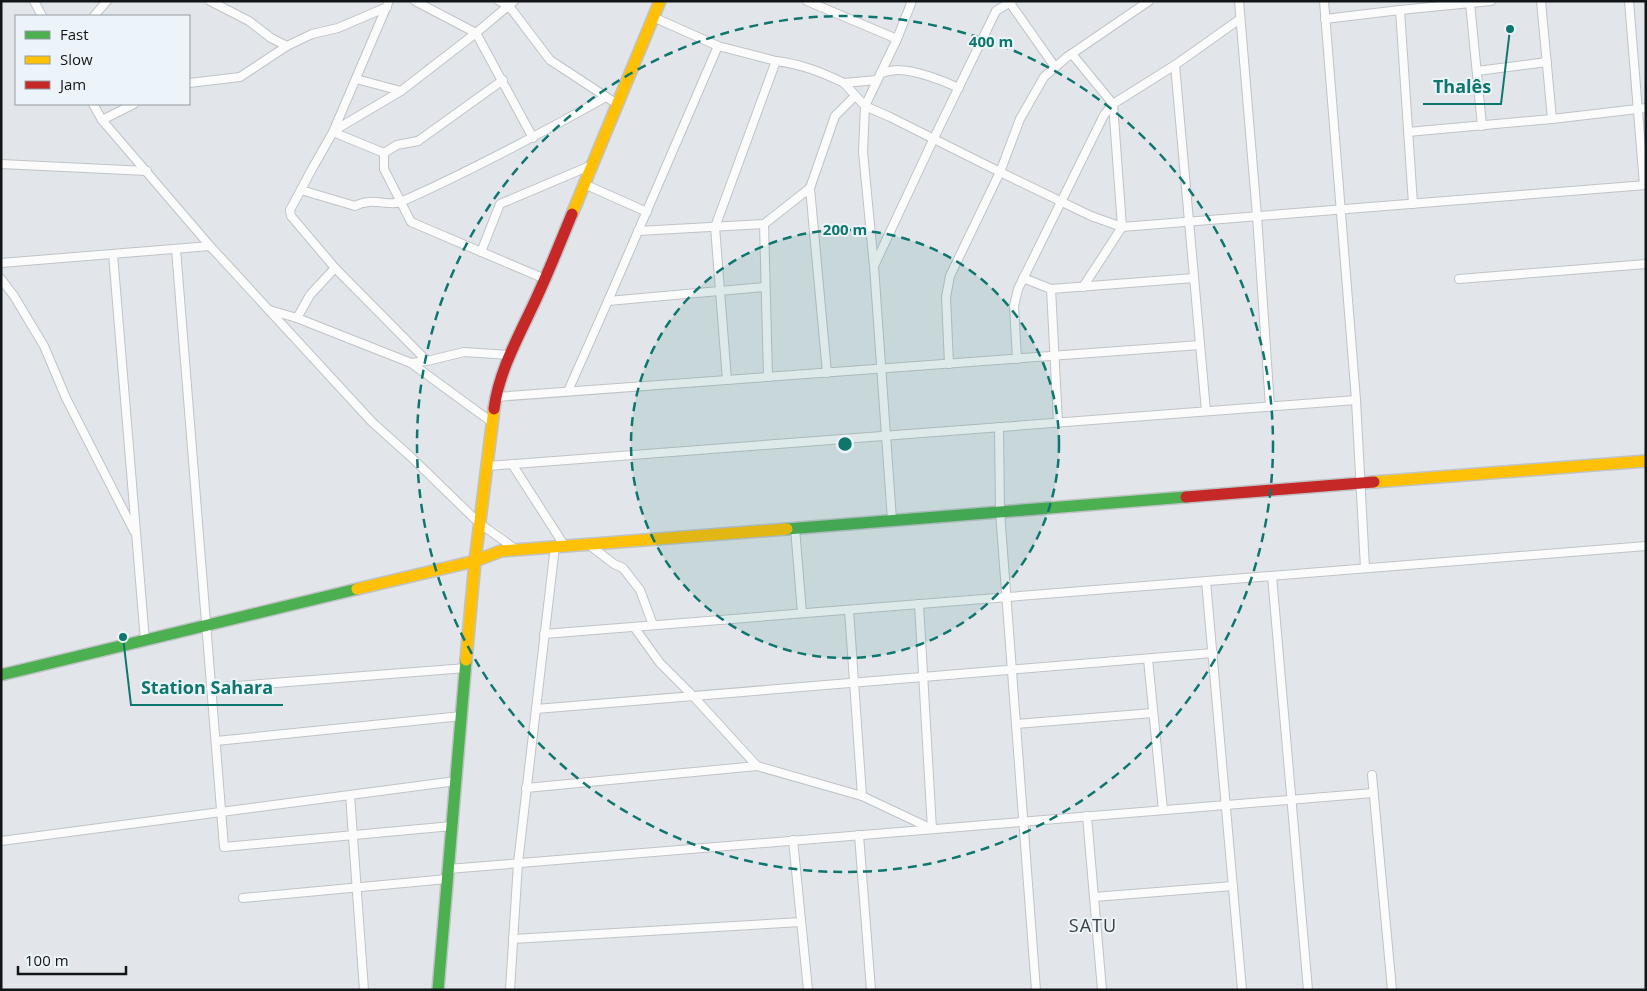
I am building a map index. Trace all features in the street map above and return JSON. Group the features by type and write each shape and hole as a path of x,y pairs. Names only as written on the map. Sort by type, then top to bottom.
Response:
{"street":[{"path":"34,1 41,15"},
{"path":"95,15 107,1"},
{"path":"210,1 249,21 271,38 287,46"},
{"path":"415,1 476,33 533,138"},
{"path":"499,1 512,3 550,60 617,104"},
{"path":"438,990 475,561 496,397 510,355 545,279 660,1"},
{"path":"808,1 897,39"},
{"path":"892,520 864,152 865,106 897,39 912,1"},
{"path":"949,364 946,297 950,276 1000,172 1020,119 1044,77 1072,54 1149,1"},
{"path":"1239,1 1257,216 1270,406"},
{"path":"1324,1 1356,400 1365,568"},
{"path":"1325,19 1491,1"},
{"path":"1541,1 1552,119"},
{"path":"653,17 718,46 819,71 844,83 865,106 1091,216 1122,226 1645,185 1642,108 1629,1"},
{"path":"874,266 996,12 1011,2 1055,67"},
{"path":"334,131 401,91 512,3"},
{"path":"1470,3 1482,126"},
{"path":"190,83 240,77 287,46 312,34 338,28 388,4"},
{"path":"388,4 334,131 290,210 291,216 335,268 427,362"},
{"path":"1400,10 1413,204"},
{"path":"1018,359 1014,306 1018,289 1104,115 1113,104 1240,19"},
{"path":"568,391 718,46"},
{"path":"1072,54 1113,104 1122,226 1083,287"},
{"path":"727,380 715,227 776,61"},
{"path":"1476,71 1547,62"},
{"path":"1175,64 1206,411"},
{"path":"844,83 879,76 897,70 925,75 945,81 959,88"},
{"path":"356,78 401,91"},
{"path":"384,153 397,145 418,141 502,80"},
{"path":"827,372 810,188 835,116 855,96"},
{"path":"300,190 355,206 364,201 400,203 533,138 606,97"},
{"path":"94,105 102,120 210,246 372,422 480,522 517,550"},
{"path":"102,120 132,105"},
{"path":"1408,132 1552,119 1642,108"},
{"path":"334,131 384,153"},
{"path":"384,153 384,169 410,222 545,279"},
{"path":"1,164 147,172"},
{"path":"481,252 500,204 592,166"},
{"path":"584,184 647,212"},
{"path":"638,231 764,224 810,188"},
{"path":"764,224 768,377"},
{"path":"1,263 210,246"},
{"path":"176,249 224,848 452,826"},
{"path":"113,254 145,640"},
{"path":"1459,279 1646,264"},
{"path":"298,318 310,296 335,268"},
{"path":"1023,278 1052,289 1194,278"},
{"path":"1,279 14,296 44,346 66,398 136,536"},
{"path":"608,301 765,287"},
{"path":"1052,289 1058,423"},
{"path":"269,310 298,318 411,363 493,424"},
{"path":"496,397 1200,345"},
{"path":"411,363 427,362 464,352 510,355"},
{"path":"487,466 1356,400"},
{"path":"999,427 1000,512 1036,990"},
{"path":"1,675 475,561 501,551 1646,462"},
{"path":"510,990 518,863 526,788 544,634 559,546 512,464"},
{"path":"795,528 802,613"},
{"path":"588,544 614,564 623,568 640,590 653,625"},
{"path":"544,634 1646,546"},
{"path":"1272,576 1308,990"},
{"path":"1206,581 1242,990"},
{"path":"919,604 932,829"},
{"path":"849,610 862,796"},
{"path":"634,626 660,663 757,766"},
{"path":"536,709 1213,653"},
{"path":"1148,659 1163,810"},
{"path":"211,688 466,668"},
{"path":"1016,724 1153,713"},
{"path":"216,741 462,716"},
{"path":"526,788 757,766 862,796 932,829"},
{"path":"1372,775 1392,990"},
{"path":"1,842 456,781"},
{"path":"243,898 357,888 518,863 1373,793"},
{"path":"350,795 364,990"},
{"path":"1087,816 1102,990"},
{"path":"859,835 871,990"},
{"path":"793,840 808,990"},
{"path":"1094,897 1233,886"},
{"path":"513,939 801,922"}],"traffic: fast":[{"path":"787,529 1186,497"},
{"path":"1,675 357,589"},
{"path":"438,990 466,660"}],"traffic: slow":[{"path":"572,214 660,1"},
{"path":"466,660 475,561 494,409"},
{"path":"1374,482 1646,461"},
{"path":"357,589 475,561 501,551 787,529"}],"traffic: jam":[{"path":"494,409 505,366 572,214"},
{"path":"1186,497 1374,482"}],"place":[{"name":"Thalês","path":"1510,29"},
{"name":"Station Sahara","path":"123,637"}],"district":[{"name":"SATU","path":"1093,926"}]}
